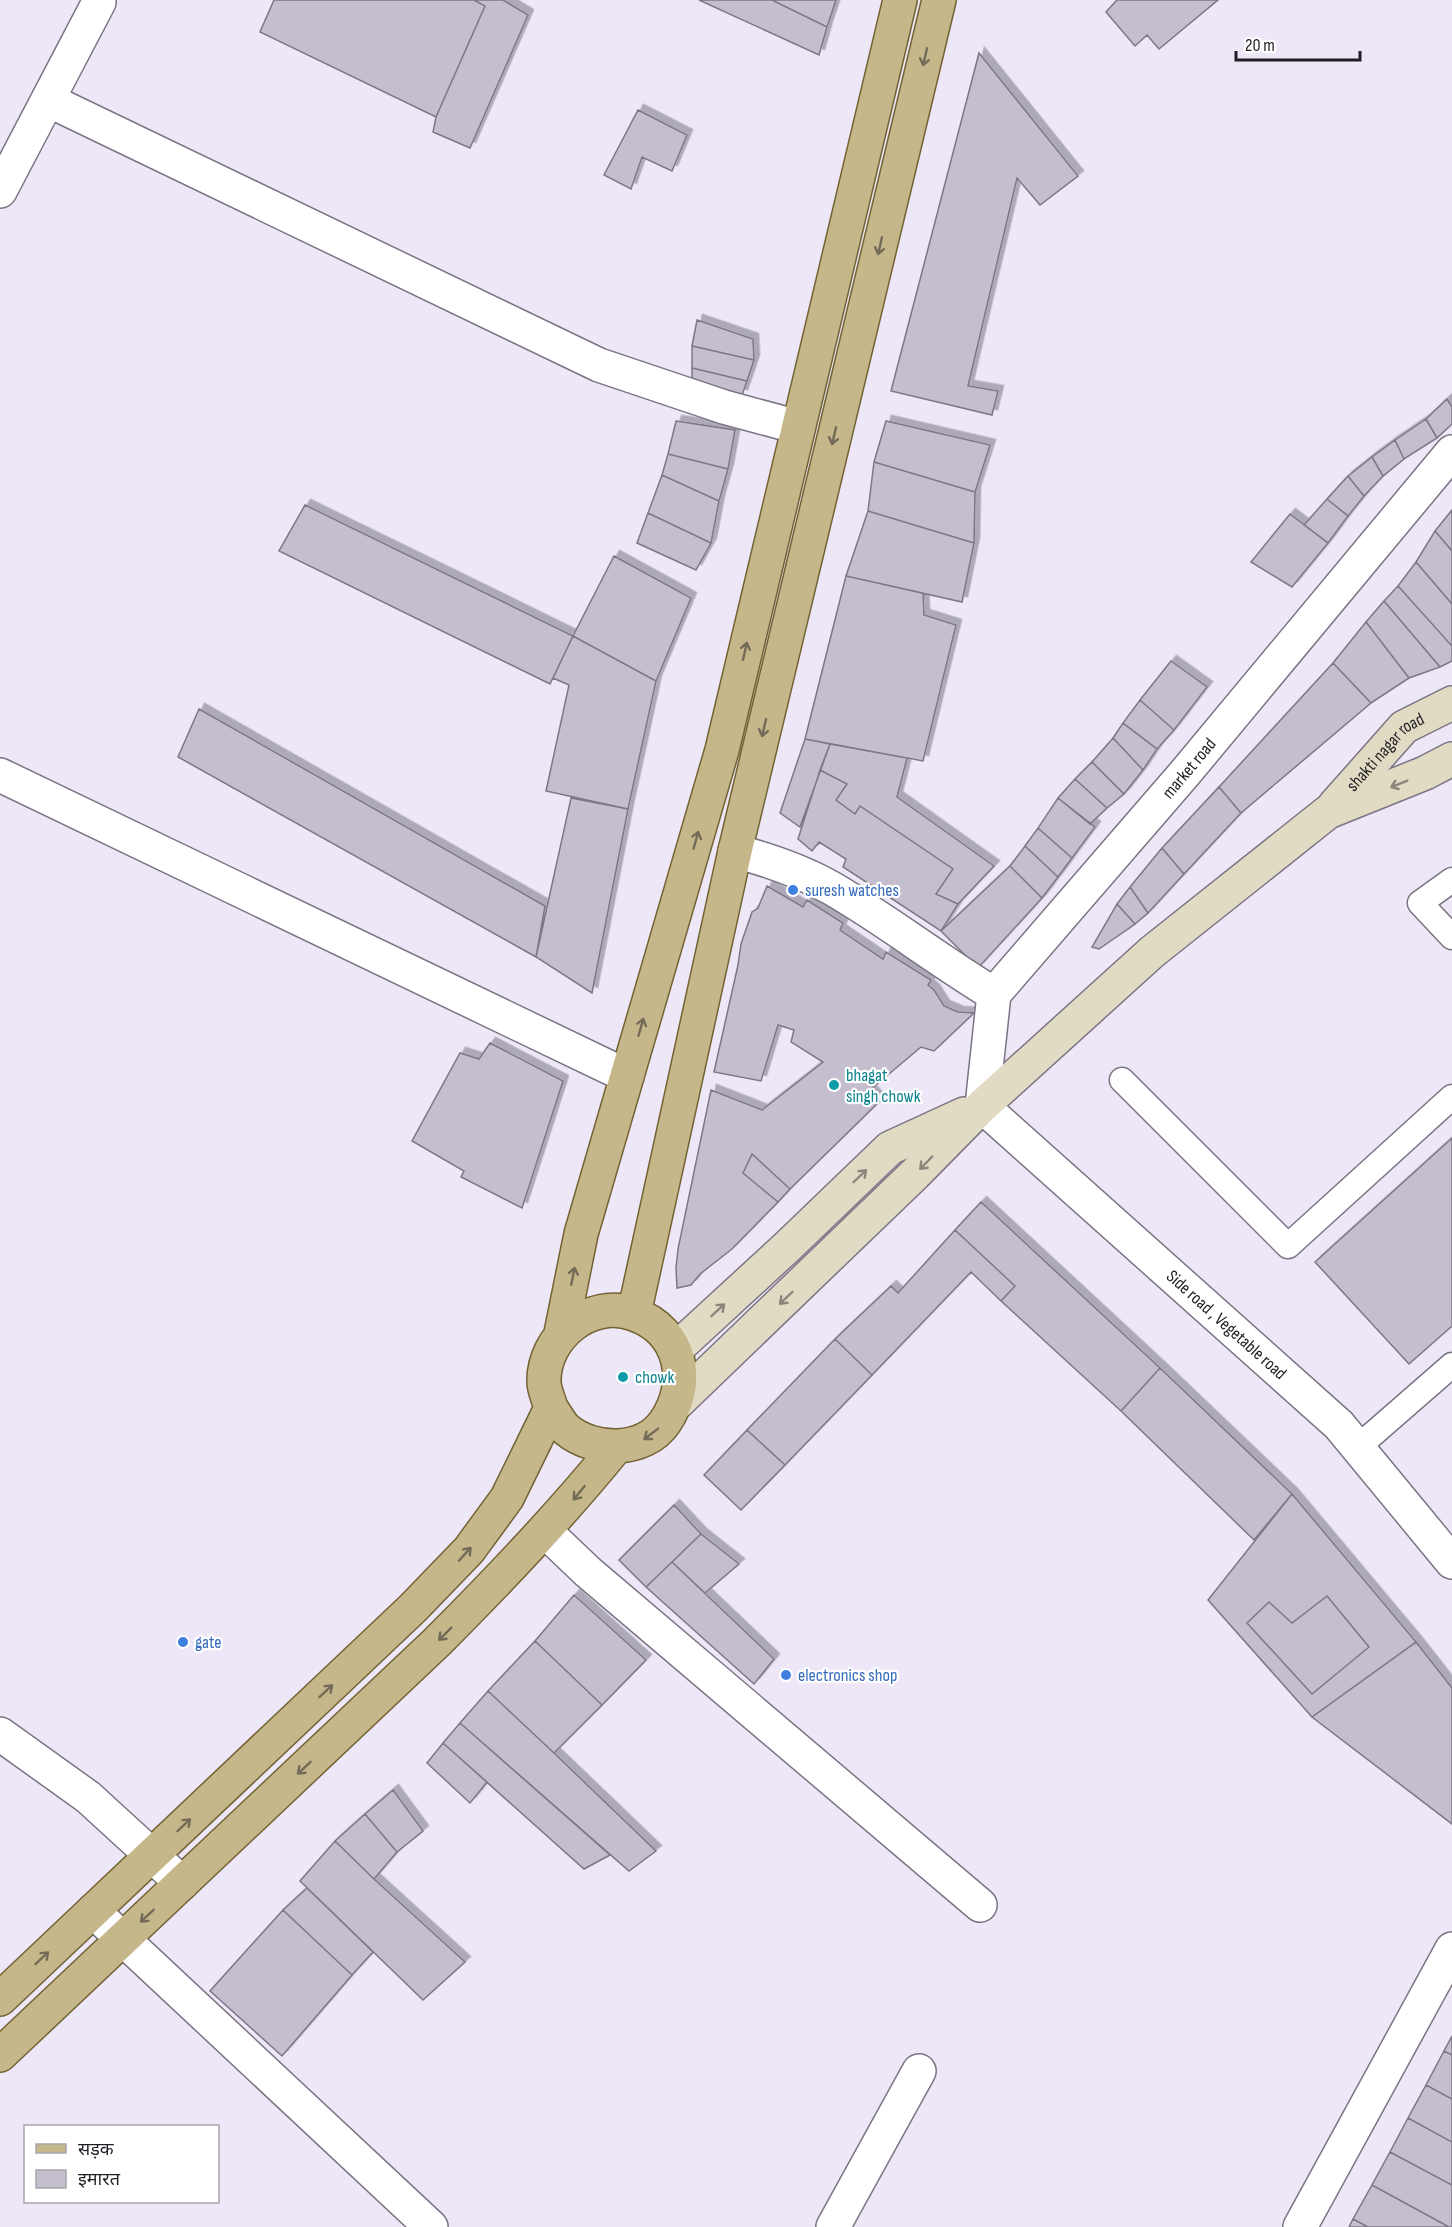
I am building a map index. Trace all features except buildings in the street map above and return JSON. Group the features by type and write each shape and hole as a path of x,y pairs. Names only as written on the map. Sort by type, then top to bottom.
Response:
{"main road":[{"path":"900,0 722,750 581,1234 561,1333 548,1356 544,1382 551,1408 567,1430 590,1443 616,1447 642,1441 664,1425 678,1402 915,1174 982,1106 1152,952 1328,812 1425,773 1452,759"},
{"path":"634,1314 735,851 939,0"},
{"name":"shakti nagar road","path":"1328,812 1404,727 1452,703"},
{"path":"675,1350 890,1148 982,1106"},
{"path":"561,1333 583,1317 608,1310 634,1314 658,1328 675,1350 681,1375 678,1402"},
{"path":"0,1999 413,1608 470,1550 507,1498 551,1408"},
{"path":"0,2055 437,1642 545,1531 616,1447"}],"street":[{"path":"5,171 48,100 99,2"},
{"path":"48,100 598,365 724,407 798,427"},
{"name":"market road","path":"994,994 1185,773 1452,452"},
{"path":"0,775 627,1076"},
{"path":"735,851 780,864 831,888 994,994 982,1106"},
{"name":"Side road , Vegetable road","path":"982,1106 1339,1425 1452,1562"},
{"path":"545,1531 588,1572 980,1905"},
{"path":"0,1734 88,1797 182,1883"},
{"path":"93,1911 431,2227"},
{"path":"1300,2227 1452,1948"},
{"path":"833,2227 919,2071"}],"lane":[{"path":"1452,880 1420,903 1452,937"},
{"path":"1122,1080 1288,1246 1452,1097"},
{"path":"1358,1448 1452,1365"}],"place":[{"name":"suresh watches","path":"793,890"},
{"name":"bhagat singh chowk","path":"834,1085"},
{"name":"chowk","path":"623,1377"},
{"name":"gate","path":"183,1642"},
{"name":"electronics shop","path":"786,1675"}]}
